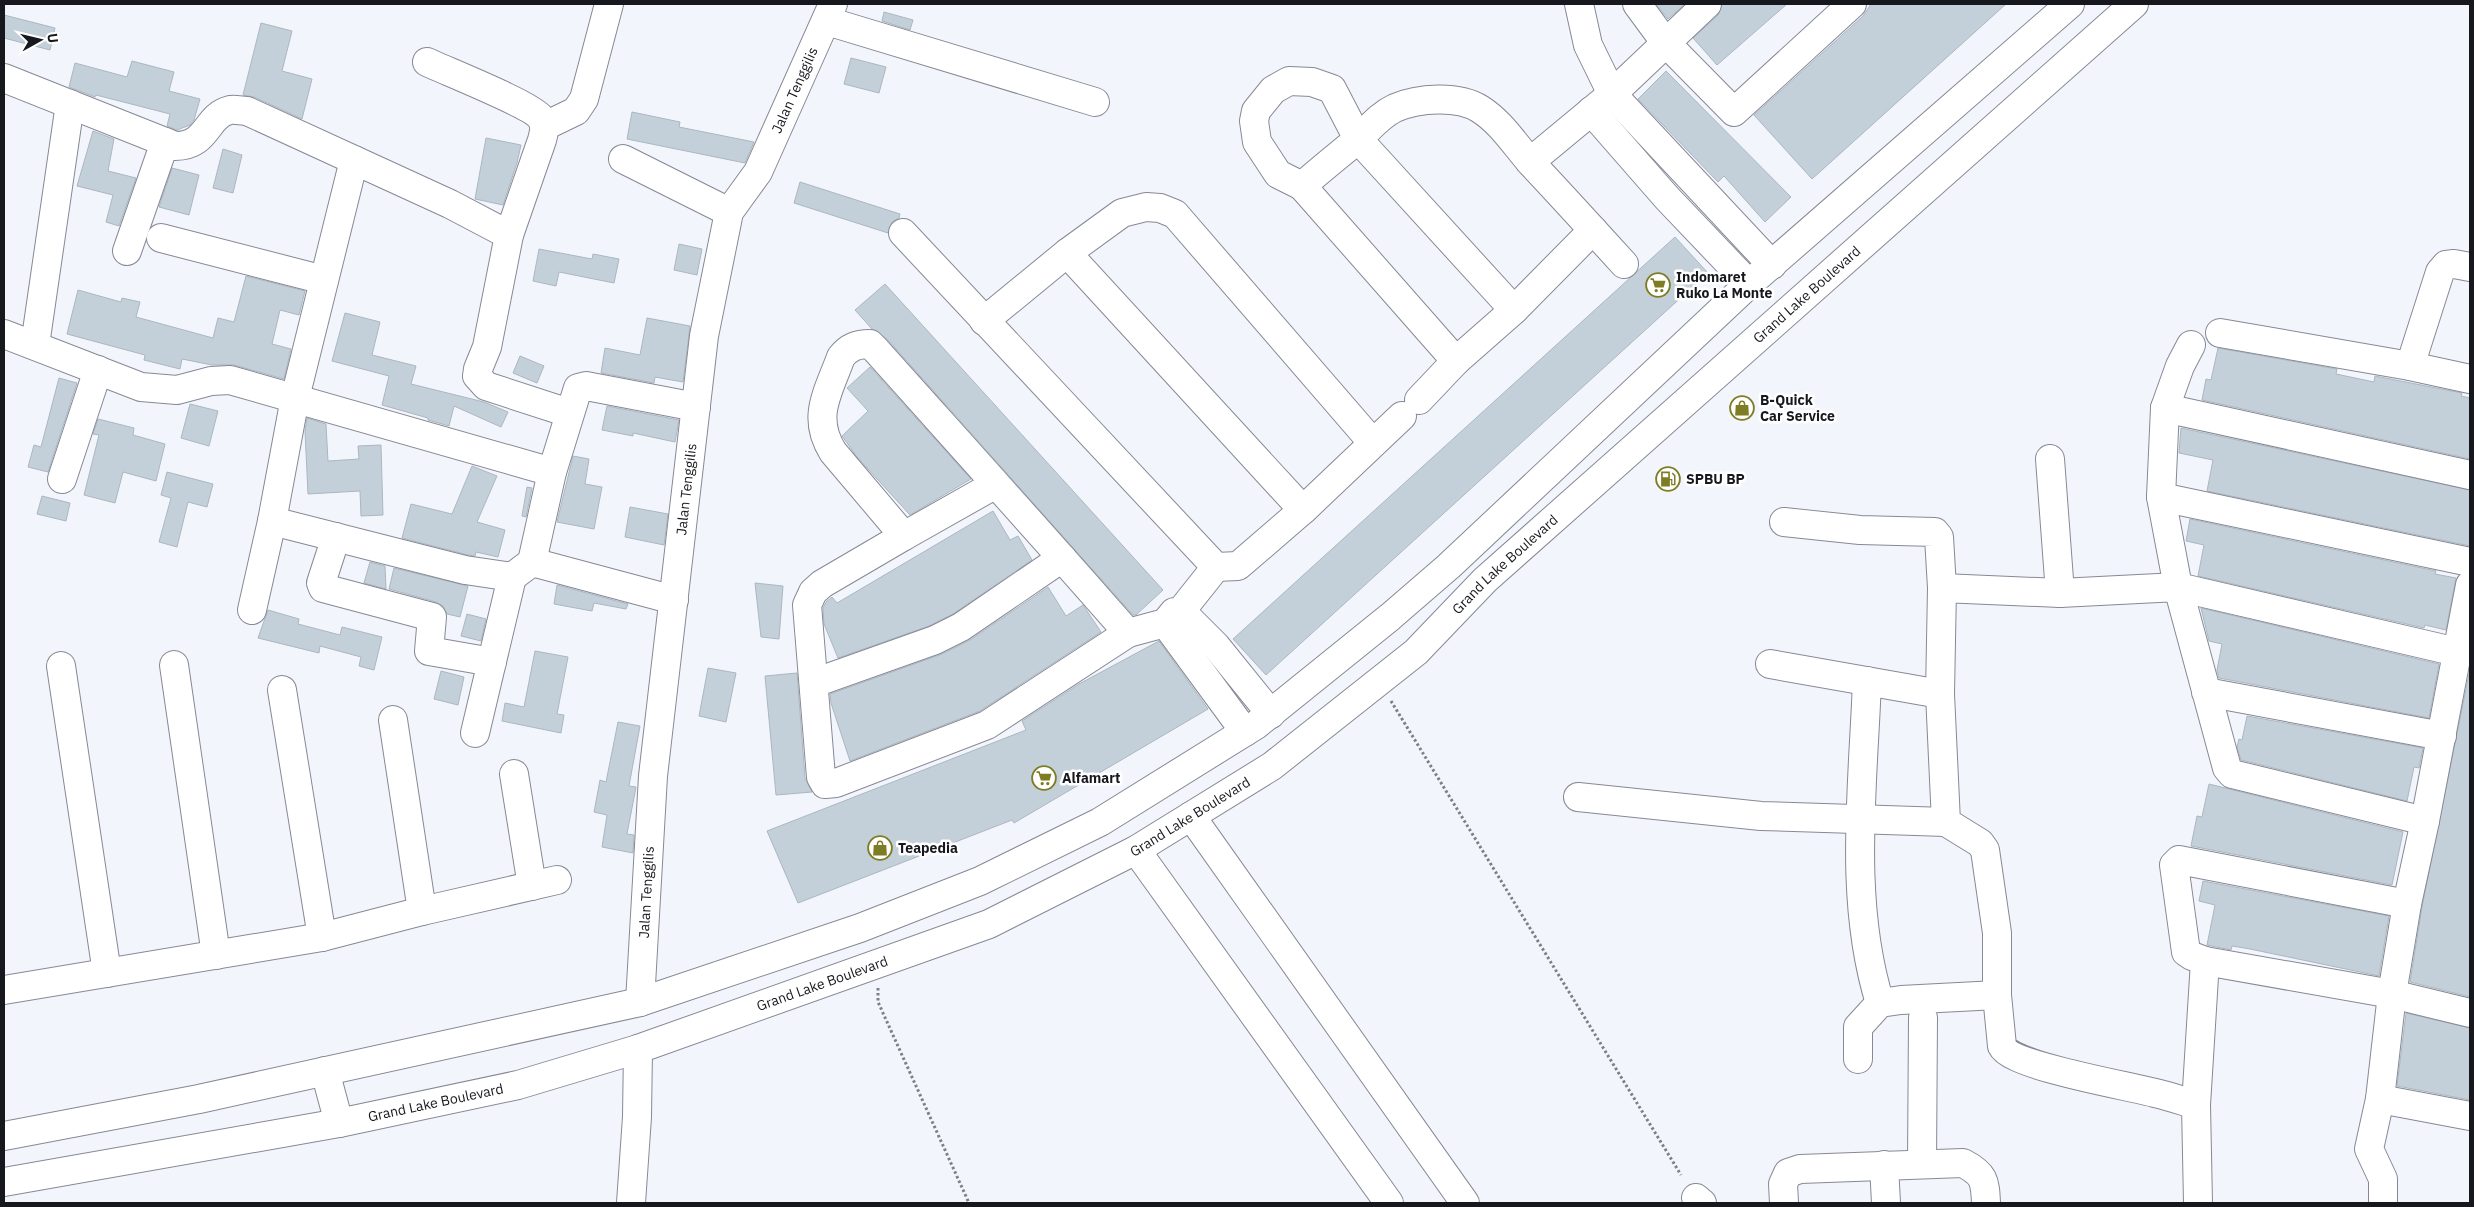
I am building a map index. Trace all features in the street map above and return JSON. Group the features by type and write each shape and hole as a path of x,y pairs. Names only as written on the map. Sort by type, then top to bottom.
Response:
{"street":[{"path":"545,126 576,111 584,99 609,4"},
{"path":"1579,4 1588,45 1612,94 1691,176 1772,265"},
{"path":"1637,4 1665,42 1740,119 1852,4"},
{"path":"1530,162 1612,94 1707,4"},
{"path":"4,1136 199,1099 640,1002 860,928 980,881 1100,822 1271,714 1449,566 1749,284 2070,4"},
{"name":"Grand Lake Boulevard","path":"4,1182 339,1123 518,1085 638,1049 989,924 1136,850 1272,766 1416,652 1485,580 2134,4"},
{"path":"830,12 1095,102"},
{"name":"Jalan Tenggilis","path":"640,1002 653,776 704,336 729,212 758,172 830,12"},
{"path":"427,62 500,94 540,116 545,126 542,140 509,235 487,347 477,376 486,386 569,412"},
{"path":"4,78 175,146 187,146 197,141 217,117 231,110 247,111 450,204 509,235"},
{"path":"1456,361 1302,186 1278,174 1257,142 1254,121 1256,111 1273,90 1289,81 1312,82 1332,89 1358,139 1514,310"},
{"path":"1302,186 1358,139 1384,114 1395,108 1443,100 1462,102 1479,108 1502,126 1530,162 1624,264"},
{"path":"35,345 70,104"},
{"path":"1591,112 1667,198 1749,284"},
{"path":"127,251 165,142"},
{"path":"623,159 729,212"},
{"path":"252,610 272,522 295,398 354,160"},
{"path":"1667,198 1691,176"},
{"path":"984,321 1067,253 1122,213 1134,208 1160,208 1174,214 1373,443"},
{"path":"996,484 822,584 813,592 807,605 807,617 821,777 825,784 836,783 987,725 1128,633 1173,617 1216,567 1238,566 1303,510 1410,408 1456,361 1514,310 1593,230"},
{"path":"903,233 1216,567"},
{"path":"161,238 324,280"},
{"path":"1067,253 1303,510"},
{"path":"2410,366 2440,272 2446,265 2454,264 2470,268"},
{"path":"2220,333 2410,366 2470,379"},
{"path":"4,334 141,387 177,390 211,381 230,380 552,472"},
{"path":"904,536 833,452 825,439 821,413 840,357 847,350 859,344 870,344 1128,633"},
{"path":"2191,345 2180,366 2165,408 2161,497 2178,587 2227,768 2232,774 2426,821"},
{"path":"62,478 98,370"},
{"path":"475,733 492,662 552,472 575,391 581,386 696,407"},
{"path":"2165,408 2470,475"},
{"path":"2050,460 2060,593"},
{"path":"2161,497 2470,562"},
{"path":"272,522 465,570 522,569 674,600"},
{"path":"1784,522 1860,530 1935,532 1939,537 1942,588 1940,694 1946,822"},
{"path":"336,538 321,583 323,588 432,617 429,651 492,662"},
{"path":"814,683 935,640 961,628 1062,558"},
{"path":"2383,1203 2383,1179 2369,1149 2380,1098 2392,994 2407,904 2426,821 2470,585"},
{"path":"1942,588 2060,593 2178,587 2457,652"},
{"path":"1173,617 1216,646 1271,714"},
{"path":"1173,617 1245,732"},
{"path":"1770,664 1940,694"},
{"path":"174,665 216,955"},
{"path":"61,666 106,973"},
{"path":"1867,682 1862,820 1863,923 1871,974 1880,1004"},
{"path":"282,690 322,937"},
{"path":"2206,692 2442,736"},
{"path":"393,720 422,911"},
{"path":"4,990 322,937 422,911 545,883 514,774"},
{"path":"1578,797 1761,816 1946,822 1980,843 1985,850 1997,933 1999,1031 2002,1046 2006,1052 2033,1064 2158,1093 2196,1105"},
{"path":"1191,816 1465,1203"},
{"path":"1136,850 1389,1203"},
{"path":"2407,904 2177,860 2174,865 2186,952 2192,956 2205,960 2392,994 2470,1013"},
{"path":"860,928 877,964"},
{"path":"2198,1203 2196,1105 2205,960"},
{"path":"1858,1059 1858,1027 1880,1004 1901,1000 1997,995"},
{"path":"1922,1164 1923,1018"},
{"path":"632,1203 637,1118 638,1049"},
{"path":"325,1071 339,1123"},
{"path":"2380,1098 2470,1116"},
{"path":"1784,1203 1783,1184 1788,1173 1800,1169 1963,1163 1977,1171 1985,1184 1986,1203"},
{"path":"1884,1166 1886,1203"}],"path":[{"path":"1379,681 1681,1174"},
{"path":"877,964 878,1002 969,1203"}],"building":[{"path":"1656,4 1685,4 1668,19"},
{"path":"1722,4 1787,4 1717,65 1693,38 1718,15"},
{"path":"1871,4 2006,4 1812,179 1754,115 1863,16"},
{"path":"884,12 913,20 910,30 882,21"},
{"path":"4,15 55,28 50,50 4,38"},
{"path":"261,23 292,31 282,71 312,79 302,119 254,97 243,95"},
{"path":"851,58 886,67 879,93 844,84"},
{"path":"132,61 174,72 169,91 200,99 194,120 190,125 177,130 167,126 170,114 96,95 95,97 69,87 75,63 127,77"},
{"path":"1666,71 1791,197 1765,222 1724,176 1718,182 1638,99"},
{"path":"632,112 680,122 679,127 754,142 745,163 627,139"},
{"path":"93,131 114,139 108,171 136,178 119,226 106,222 113,195 77,186"},
{"path":"486,138 521,145 503,205 475,199"},
{"path":"223,149 242,155 233,193 213,188"},
{"path":"172,168 199,175 189,215 159,207"},
{"path":"800,182 900,214 899,218 892,222 888,233 794,203"},
{"path":"1675,237 1708,273 1266,675 1233,639"},
{"path":"679,244 702,249 697,275 674,270"},
{"path":"539,249 592,259 593,254 619,259 614,283 559,272 556,286 533,281"},
{"path":"246,276 305,291 299,315 280,310 272,344 291,349 284,379 234,365 212,365 182,359 180,369 144,360 145,355 67,334 78,290 121,302 122,298 140,302 136,317 213,338 218,318 234,322"},
{"path":"885,284 1163,590 1136,615 1133,615 888,340 872,329 855,310"},
{"path":"345,313 380,322 372,355 416,366 411,384 484,402 508,412 501,427 454,406 449,426 382,405 389,376 332,361"},
{"path":"647,318 690,326 683,382 655,377 654,383 601,373 605,348 640,355"},
{"path":"2218,348 2337,369 2336,374 2374,382 2375,376 2462,393 2461,396 2470,398 2470,459 2202,400 2206,379 2211,380"},
{"path":"520,356 544,366 537,383 513,373"},
{"path":"870,367 971,479 910,515 857,457 842,436 868,411 847,388"},
{"path":"59,378 77,383 48,472 28,467 34,445 41,447"},
{"path":"190,404 218,411 209,446 181,438"},
{"path":"607,406 679,420 675,442 633,433 633,436 602,430"},
{"path":"307,418 326,424 328,461 359,459 358,446 381,445 383,515 361,516 360,491 308,494 305,431"},
{"path":"98,419 134,428 133,435 165,444 156,481 123,472 115,503 84,495 99,435 93,434"},
{"path":"2181,428 2470,490 2470,546 2207,491 2213,460 2179,453"},
{"path":"573,456 589,459 585,484 602,487 594,529 557,522"},
{"path":"472,466 497,476 477,522 505,530 498,557 476,552 475,556 468,555 402,538 411,504 452,514"},
{"path":"167,472 213,484 207,507 188,502 177,547 159,542 171,498 161,495"},
{"path":"527,487 532,488 526,517 522,516"},
{"path":"42,496 70,503 66,521 37,514"},
{"path":"630,507 668,514 664,545 625,537"},
{"path":"993,511 1010,540 1018,536 1032,560 953,614 929,626 838,658 824,624 823,608 826,602 832,597 837,603"},
{"path":"2190,519 2436,571 2435,574 2456,578 2446,630 2425,625 2424,628 2198,576 2204,545 2186,541"},
{"path":"370,562 385,566 386,589 364,583"},
{"path":"394,568 468,586 460,617 447,614 443,606 436,602 389,589"},
{"path":"755,583 783,586 779,639 761,637"},
{"path":"557,585 628,604 626,609 594,603 592,611 554,604"},
{"path":"1048,587 1066,616 1083,605 1101,632 980,711 850,761 831,703 830,694 942,654 970,640"},
{"path":"2201,608 2439,664 2429,718 2219,678 2217,670 2222,644 2209,641"},
{"path":"268,610 299,619 298,624 340,635 342,627 382,637 374,670 359,666 361,657 320,646 319,653 258,638"},
{"path":"467,614 486,619 481,641 461,636"},
{"path":"1159,641 1208,709 1014,823 1012,820 798,903 767,831 1026,730 1022,721 1079,684"},
{"path":"535,651 568,657 557,714 564,715 561,733 502,721 505,703 524,707"},
{"path":"708,668 736,673 726,722 699,716"},
{"path":"2470,669 2470,997 2410,982 2422,907"},
{"path":"441,671 464,677 458,705 434,699"},
{"path":"797,673 805,778 812,792 776,795 765,676"},
{"path":"2247,716 2423,748 2419,768 2414,767 2407,801 2241,760 2237,747 2239,739 2242,740"},
{"path":"618,722 640,726 629,786 636,787 627,834 634,835 633,853 602,847 607,815 594,812 600,780 606,782"},
{"path":"2209,784 2403,832 2392,885 2191,846 2197,816 2202,817"},
{"path":"2203,881 2389,916 2379,976 2250,949 2232,946 2231,950 2207,945 2215,905 2199,901"},
{"path":"2406,1013 2470,1028 2470,1100 2397,1086"}],"place":[{"name":"Indomaret Ruko La Monte","path":"1658,285"},
{"name":"B-Quick Car Service","path":"1742,408"},
{"name":"SPBU BP","path":"1668,479"},
{"name":"Alfamart","path":"1044,778"},
{"name":"Teapedia","path":"880,848"}]}
